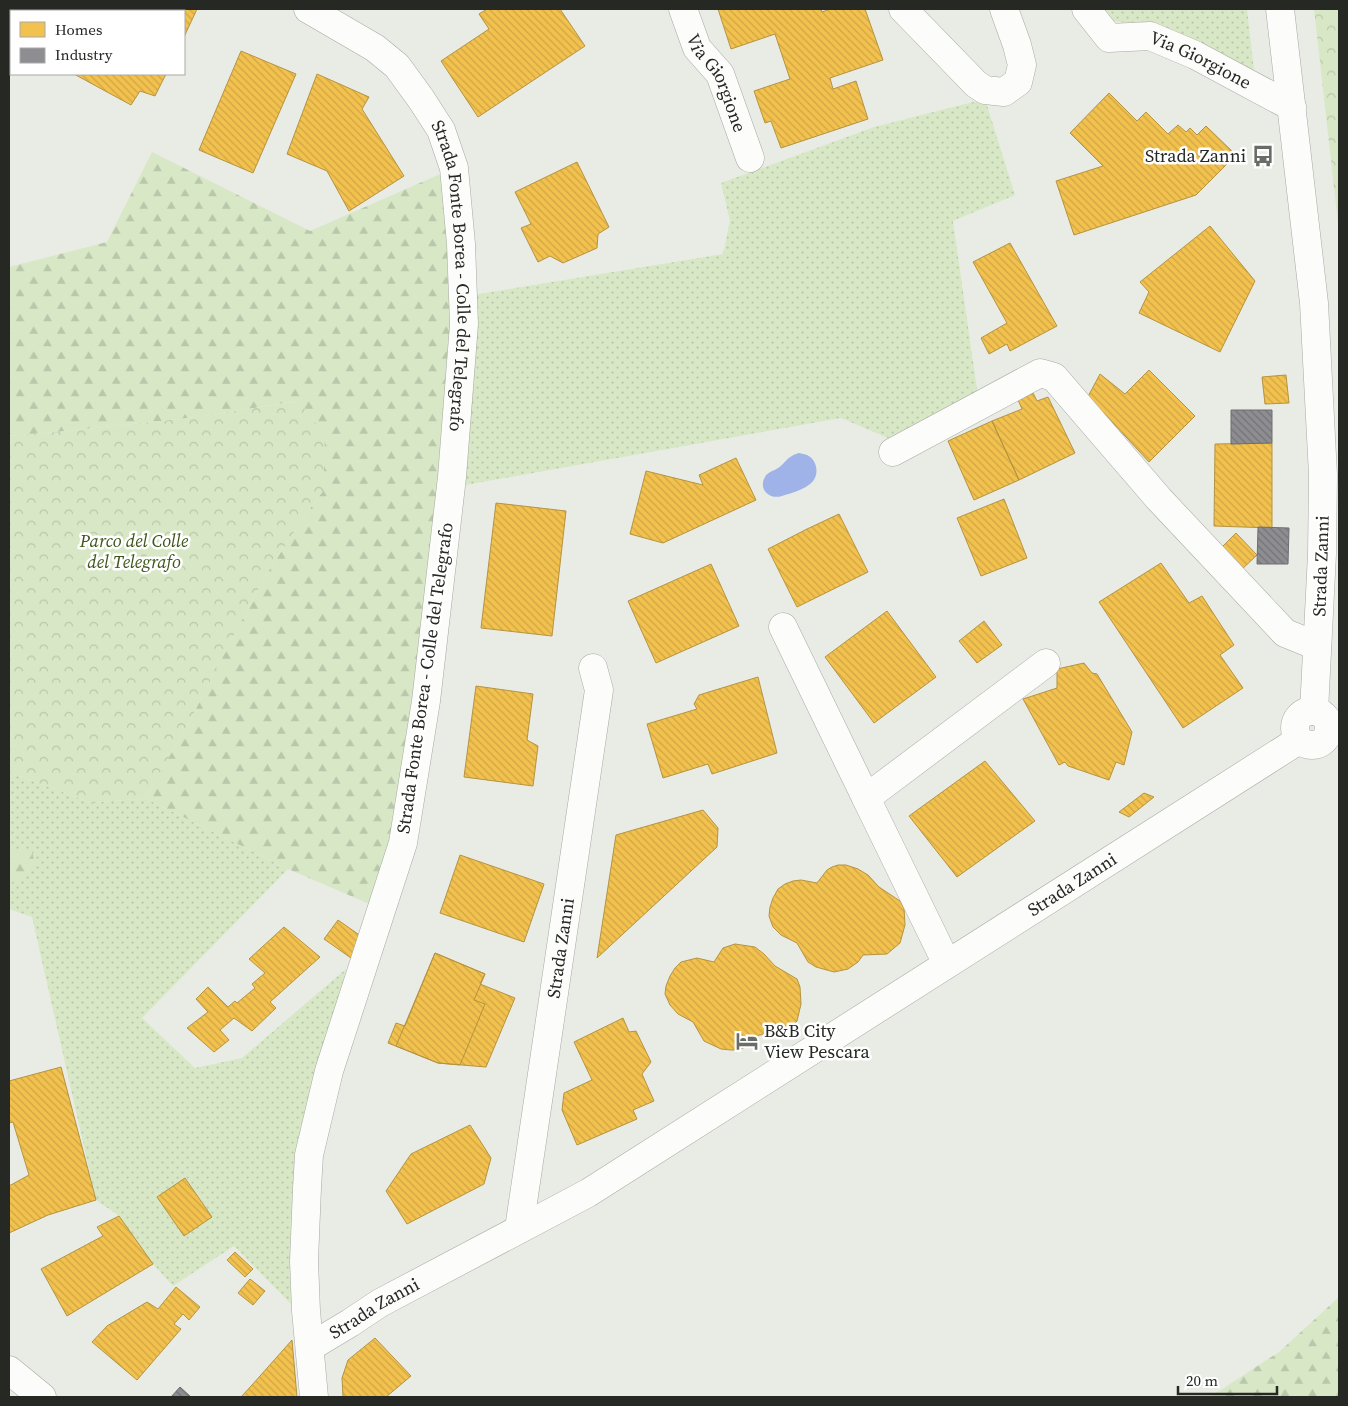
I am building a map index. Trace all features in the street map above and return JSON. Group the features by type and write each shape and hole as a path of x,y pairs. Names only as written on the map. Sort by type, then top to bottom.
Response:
{"street":[{"name":"Strada Fonte Borea - Colle del Telegrafo","path":"308,9 375,48 397,66 421,98 441,130 454,168 462,258 464,324 452,477 426,701 403,843 329,1070 309,1155 304,1260 306,1311 314,1397"},
{"name":"Via Giorgione","path":"683,9 698,48 720,74 750,158"},
{"path":"903,9 976,84 986,90 1004,92 1018,82 1022,65 1004,9"},
{"name":"Via Giorgione","path":"1086,9 1109,38 1150,36 1195,55 1292,107"},
{"name":"Strada Zanni","path":"310,1347 350,1324 380,1303 588,1193 947,964 1320,746 1329,732 1329,726 1324,716 1314,711 1322,554 1323,475 1314,303 1280,9"},
{"name":"Strada Zanni","path":"893,452 1040,373 1054,377 1159,499 1285,633 1317,646"},
{"path":"783,626 947,964"},
{"path":"866,798 1046,663"},
{"name":"Strada Zanni","path":"519,1229 599,690 593,668"},
{"path":"9,1370 42,1397"}],"green space":[{"path":"1098,9 1247,9 1254,70 1179,36 1128,23 1104,20"},
{"path":"1314,9 1339,9 1339,232"},
{"path":"985,99 1015,195 953,221 978,396 888,438 841,418 460,486 473,295 723,254 730,221 721,183 874,127"},
{"path":"152,152 310,231 454,168 452,477 381,909 288,869 145,798 187,726 264,578 323,491 324,435 297,401 198,417 9,436 9,267 107,242"},
{"name":"Parco del Colle del Telegrafo","path":"298,401 325,435 323,491 264,578 187,726 145,798 92,803 9,772 9,436 198,417"},
{"path":"9,772 92,803 145,798 288,869 142,1018 195,1068 242,1058 346,969 310,1112 298,1311 234,1246 173,1286 153,1264 119,1216 96,1200 32,917 9,909","holes":["186,1178 212,1217 184,1236 158,1197"]},
{"path":"9,849 32,850 35,867 9,884"},
{"path":"1339,1297 1339,1397 1210,1397 1279,1352"}],"water":[{"path":"799,453 811,457 814,461 816,473 813,481 808,486 789,494 777,497 769,495 763,486 766,475 780,467 790,457"}],"building: Homes":[{"path":"197,9 185,35 185,10 108,10"},
{"path":"487,9 560,9 585,46 478,117 441,61 489,29 479,14"},
{"path":"718,9 821,9 822,12 830,9 865,9 883,60 830,78 833,89 856,81 868,119 781,148 771,121 765,123 754,91 790,79 775,34 731,49"},
{"path":"241,51 296,74 253,173 199,150"},
{"path":"317,74 369,97 362,109 404,176 349,211 327,171 287,154"},
{"path":"76,75 166,75 155,96 140,91 131,105"},
{"path":"1109,93 1137,121 1146,112 1168,134 1178,125 1186,132 1190,128 1197,135 1206,126 1236,155 1196,195 1074,235 1056,181 1103,166 1070,133"},
{"path":"577,162 609,227 598,234 597,248 563,263 550,256 538,262 521,228 531,224 515,192"},
{"path":"1210,226 1255,281 1220,352 1139,313 1149,292 1140,282"},
{"path":"1010,243 1057,326 1010,351 1007,344 989,354 981,338 1007,323 973,262"},
{"path":"1149,370 1195,416 1149,462 1104,413 1098,418 1084,404 1100,374 1125,394"},
{"path":"1286,375 1289,403 1265,404 1262,377"},
{"path":"1033,393 1037,401 1048,397 1075,453 1019,480 992,421 1022,409 1018,400"},
{"path":"992,421 1019,480 974,500 948,441"},
{"path":"1272,443 1272,528 1214,526 1215,444"},
{"path":"736,458 756,500 663,543 630,534 646,471 703,485 699,475"},
{"path":"1004,499 1027,558 981,576 957,518"},
{"path":"496,503 566,511 552,636 481,628"},
{"path":"839,514 868,572 797,607 768,549"},
{"path":"1236,533 1257,555 1238,573 1217,552"},
{"path":"1161,563 1189,603 1202,596 1234,645 1220,655 1243,688 1183,728 1099,602"},
{"path":"711,564 739,626 656,663 628,601"},
{"path":"887,611 936,677 874,723 825,657"},
{"path":"984,621 1002,645 977,663 959,641"},
{"path":"1084,663 1092,673 1097,674 1132,732 1124,765 1116,762 1109,780 1068,766 1065,762 1059,765 1023,699 1057,688 1057,669"},
{"path":"758,677 777,753 712,774 708,764 663,778 647,724 697,709 694,704 699,695"},
{"path":"476,686 533,694 527,740 538,746 533,786 464,777"},
{"path":"985,761 1035,821 957,877 909,816"},
{"path":"1144,793 1154,797 1129,817 1119,812"},
{"path":"703,810 718,828 717,847 597,958 616,835"},
{"path":"460,855 544,884 524,942 440,913"},
{"path":"838,865 846,865 858,869 868,875 879,887 900,901 904,908 905,925 900,943 887,954 863,955 858,962 848,969 834,972 816,967 808,962 797,943 781,935 773,927 769,916 773,898 778,889 793,881 801,880 817,883 827,870"},
{"path":"338,920 365,939 351,958 324,939"},
{"path":"284,927 320,957 270,1002 276,1008 252,1031 234,1018 220,1030 229,1040 214,1052 187,1028 208,1012 196,999 208,987 228,1007 235,1001 237,1003 255,988 252,984 265,973 249,959"},
{"path":"735,944 755,947 775,966 797,979 800,987 801,1004 797,1021 784,1033 759,1035 751,1045 738,1050 731,1050 721,1049 704,1041 693,1022 678,1014 670,1005 665,994 670,976 681,962 697,958 714,962 723,948"},
{"path":"435,953 485,974 480,984 515,998 486,1067 438,1063 388,1043 396,1023 405,1026"},
{"path":"435,953 485,974 474,1000 485,1004 460,1065 438,1063 396,1046"},
{"path":"623,1018 629,1032 636,1031 651,1062 642,1074 654,1101 633,1110 637,1119 577,1145 562,1110 564,1093 592,1080 574,1042"},
{"path":"61,1067 96,1200 48,1215 9,1233 9,1186 29,1175 13,1122 9,1123 9,1081"},
{"path":"470,1125 491,1158 484,1184 407,1224 386,1191 411,1154"},
{"path":"185,1178 212,1217 184,1236 157,1197"},
{"path":"119,1216 153,1264 67,1316 41,1269 103,1236 97,1227"},
{"path":"235,1252 253,1269 245,1277 227,1260"},
{"path":"250,1279 265,1291 253,1305 238,1293"},
{"path":"176,1287 200,1307 189,1320 183,1314 174,1324 181,1329 137,1380 92,1342 107,1326 147,1302 158,1309"},
{"path":"375,1338 411,1376 386,1397 343,1397 342,1378 348,1360"},
{"path":"292,1340 297,1397 241,1397 252,1385"}],"building: Industry":[{"path":"1231,410 1272,410 1272,443 1231,444"},
{"path":"1258,527 1289,528 1288,564 1257,564"},
{"path":"180,1387 191,1397 171,1397"}],"place":[{"name":"Strada Zanni","path":"1263,156"},
{"name":"B&B City View Pescara","path":"747,1041"}]}
